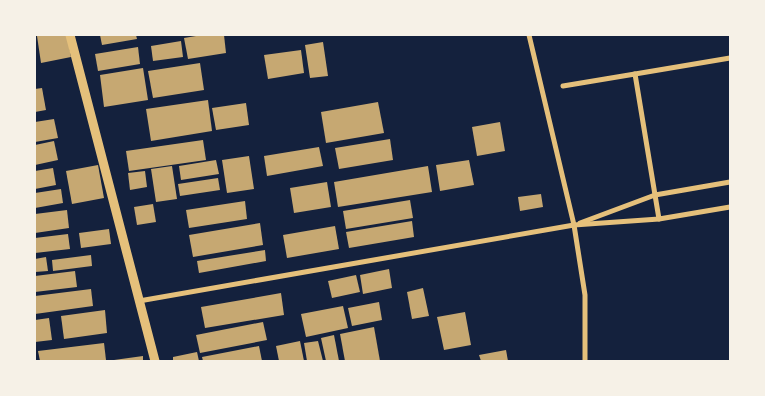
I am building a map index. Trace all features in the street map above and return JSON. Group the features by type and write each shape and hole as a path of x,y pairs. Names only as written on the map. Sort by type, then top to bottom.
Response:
{"street":[{"path":"70,35 155,361"},
{"path":"529,35 574,225 585,294 584,361"},
{"path":"563,86 730,58"},
{"path":"635,74 659,219"},
{"path":"574,225 655,195 730,182"},
{"path":"139,301 574,225 659,219 730,207"}],"building":[{"path":"67,35 71,57 41,63 37,36"},
{"path":"100,35 136,35 137,39 102,45"},
{"path":"202,35 224,35 226,53 188,59 184,38"},
{"path":"181,41 183,57 153,61 151,46"},
{"path":"323,42 328,76 310,78 305,45"},
{"path":"138,47 140,64 98,71 95,54"},
{"path":"301,50 304,73 268,79 264,55"},
{"path":"200,63 204,90 153,98 148,71"},
{"path":"143,68 148,100 104,107 100,75"},
{"path":"42,88 46,110 35,112 35,89"},
{"path":"208,100 212,131 151,141 146,109"},
{"path":"378,102 384,133 326,143 321,112"},
{"path":"246,103 249,125 216,130 212,108"},
{"path":"54,119 58,138 35,142 35,122"},
{"path":"500,122 505,151 477,156 472,127"},
{"path":"390,139 393,160 339,169 335,148"},
{"path":"203,140 206,160 129,171 126,151"},
{"path":"54,141 58,160 35,165 35,145"},
{"path":"319,147 323,166 267,176 264,156"},
{"path":"249,156 254,189 227,193 222,160"},
{"path":"216,160 219,174 181,180 179,166"},
{"path":"469,160 474,185 440,191 436,165"},
{"path":"98,165 104,198 72,204 66,171"},
{"path":"172,166 177,199 156,202 151,169"},
{"path":"428,166 432,192 338,207 334,182"},
{"path":"53,168 56,185 35,189 35,171"},
{"path":"145,171 147,187 130,190 128,173"},
{"path":"218,178 220,190 180,196 178,184"},
{"path":"327,182 331,207 294,213 290,188"},
{"path":"61,189 63,203 35,208 35,193"},
{"path":"541,194 543,207 520,211 518,197"},
{"path":"410,200 413,218 346,229 343,211"},
{"path":"245,201 247,219 189,228 186,210"},
{"path":"153,204 156,222 137,225 134,207"},
{"path":"67,210 69,228 35,233 35,214"},
{"path":"412,221 414,237 349,248 346,232"},
{"path":"260,223 263,245 193,257 189,235"},
{"path":"335,226 339,249 287,258 283,235"},
{"path":"109,229 111,244 81,248 79,233"},
{"path":"68,234 70,249 35,253 35,238"},
{"path":"265,250 266,261 199,273 197,261"},
{"path":"91,255 92,266 53,271 52,260"},
{"path":"46,257 48,271 35,272 35,259"},
{"path":"389,269 392,288 363,294 360,275"},
{"path":"75,271 77,287 35,292 35,276"},
{"path":"356,275 360,292 332,298 328,281"},
{"path":"423,288 429,316 412,319 407,292"},
{"path":"91,289 93,306 35,314 35,296"},
{"path":"281,293 284,315 205,328 201,307"},
{"path":"379,302 382,320 352,326 348,308"},
{"path":"343,306 348,328 306,337 301,314"},
{"path":"105,310 107,333 64,339 61,316"},
{"path":"465,312 471,345 444,350 437,317"},
{"path":"49,318 52,340 35,342 35,320"},
{"path":"263,322 267,340 200,353 196,335"},
{"path":"374,327 380,361 345,361 340,334"},
{"path":"334,335 339,361 326,361 321,338"},
{"path":"300,341 304,361 279,361 276,346"},
{"path":"318,341 323,361 307,361 304,343"},
{"path":"104,343 106,360 40,361 38,351"},
{"path":"259,346 262,361 203,361 202,357"},
{"path":"506,350 508,361 481,361 479,355"},
{"path":"197,352 199,361 173,361 173,357"},
{"path":"143,356 143,361 114,361 114,360"}]}
